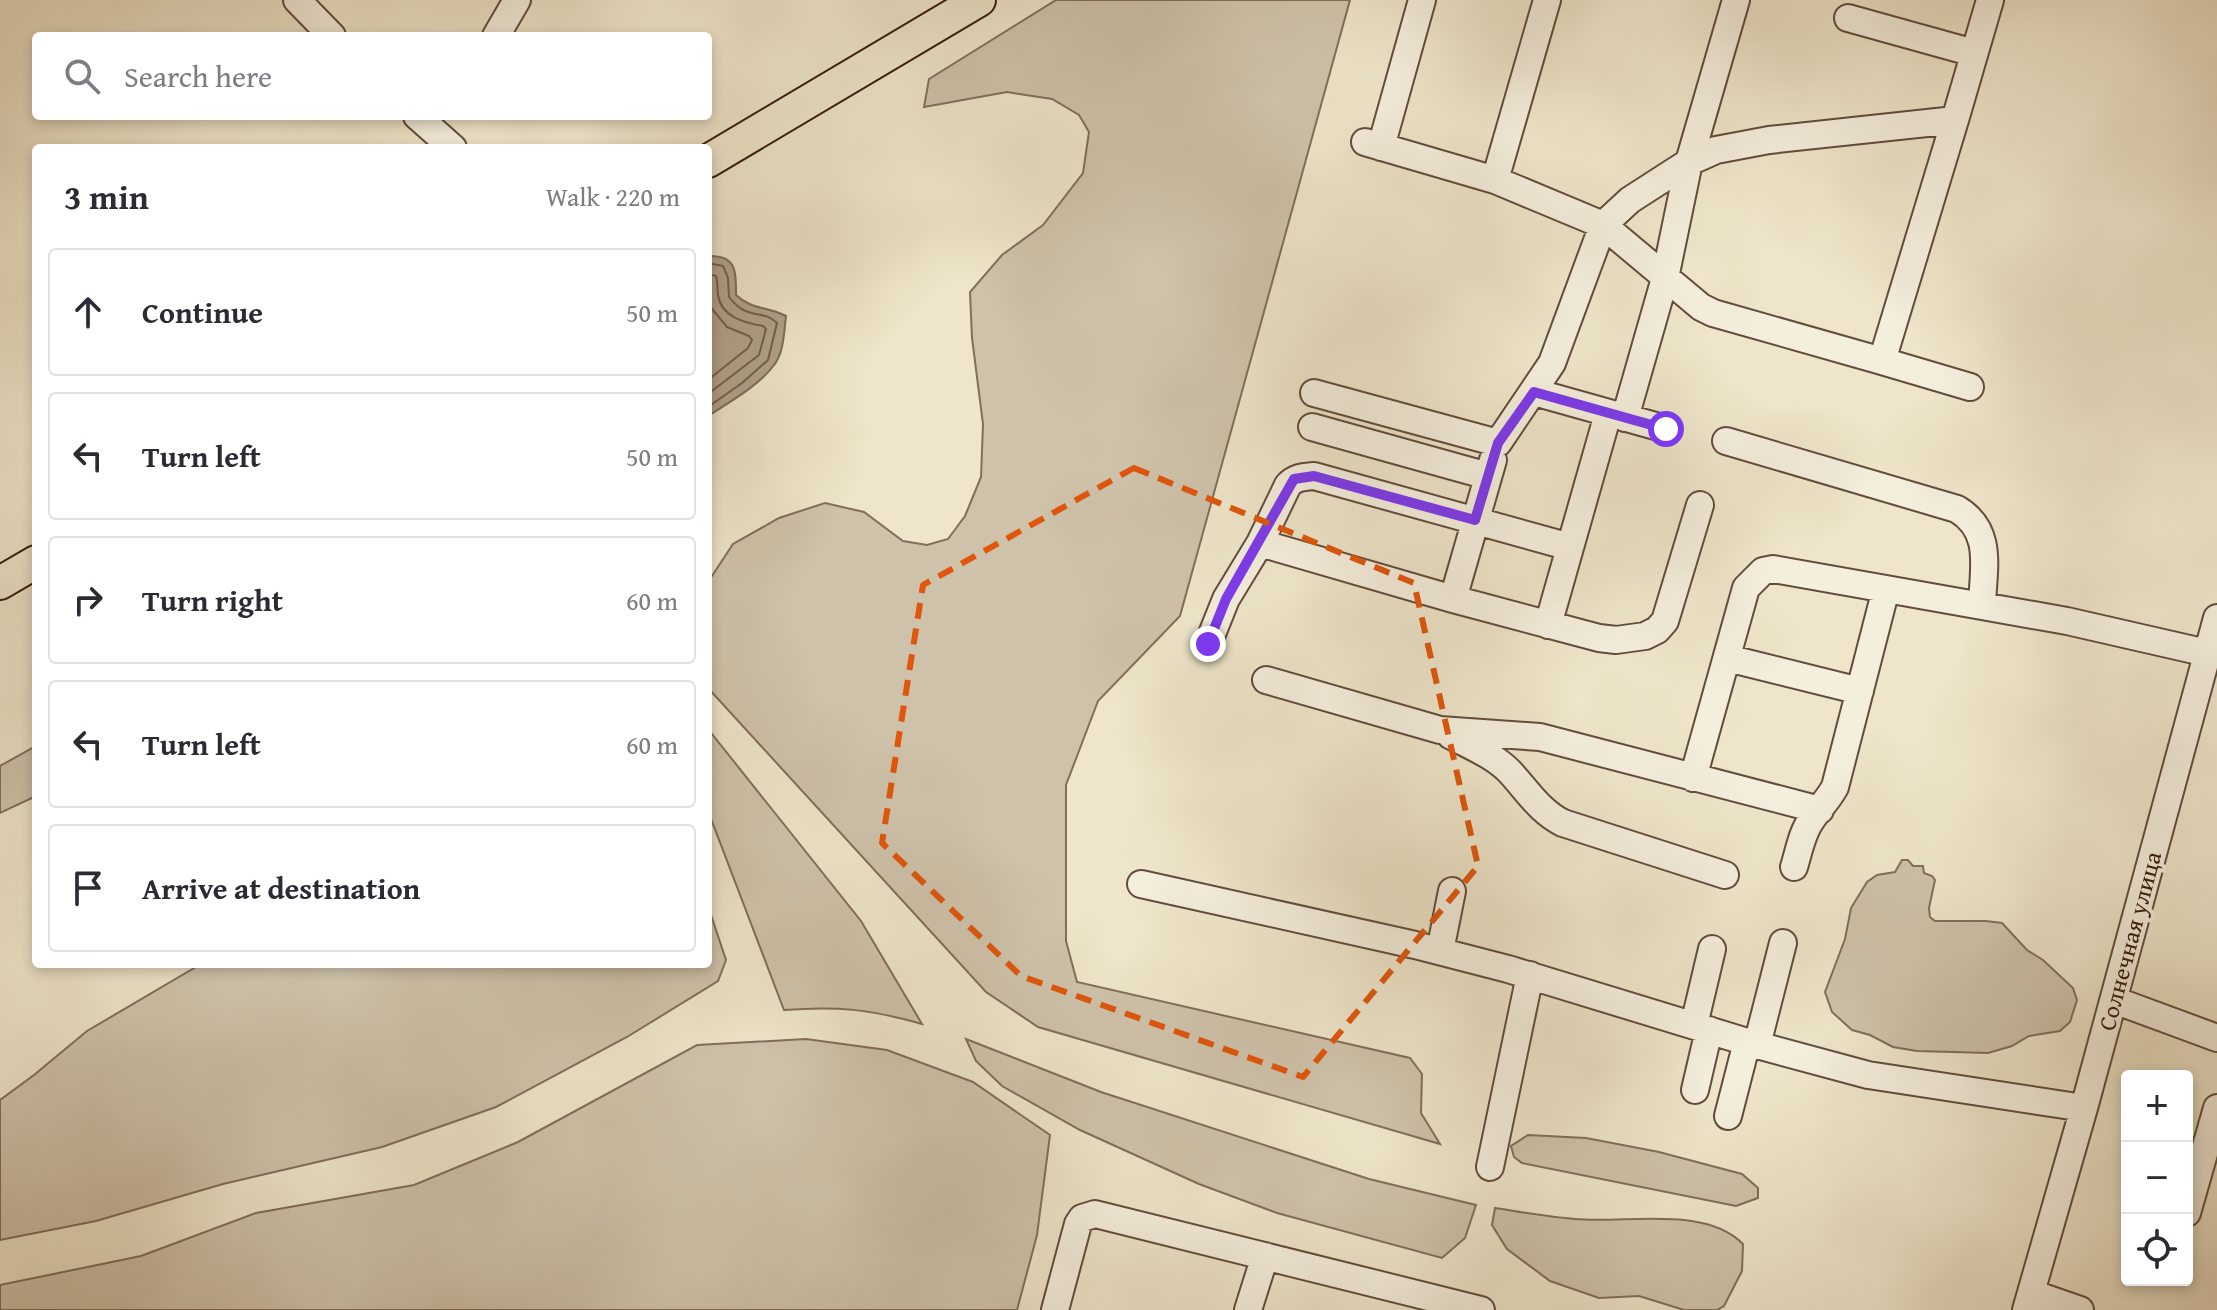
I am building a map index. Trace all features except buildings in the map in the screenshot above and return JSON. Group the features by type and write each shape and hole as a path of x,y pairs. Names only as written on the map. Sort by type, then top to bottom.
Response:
{"main road":[{"path":"712,159 979,0"},
{"path":"0,583 32,564"}],"street":[{"path":"297,0 328,32"},
{"path":"498,32 517,0"},
{"path":"1422,0 1373,144 1495,180 1603,225 1665,278 1713,313 1970,387"},
{"path":"1495,180 1547,0"},
{"path":"1548,625 1570,547 1665,278 1689,162 1736,0"},
{"path":"1882,361 1990,0"},
{"path":"1848,18 1974,53"},
{"path":"424,120 446,133"},
{"path":"1453,599 1498,443 1552,363 1603,225 1617,209 1689,162 1739,144 1955,120"},
{"path":"1534,392 1666,429"},
{"path":"1314,393 1498,443"},
{"path":"1312,427 1488,476"},
{"path":"1726,441 1957,509 1969,516 1977,524 1983,545 1982,606"},
{"path":"1208,644 1226,599 1294,479 1314,476 1570,547"},
{"path":"1260,543 1548,625 1616,640 1645,636 1657,630 1671,609 1700,505"},
{"path":"1693,778 1746,588 1763,571 1773,569 2067,621 2209,665"},
{"path":"1794,867 1804,832 1835,787 1886,589"},
{"name":"Солнечная улица","path":"2028,1302 2209,665 2217,618"},
{"path":"1727,658 1860,691"},
{"path":"1266,680 1440,730 1540,737 1820,810"},
{"path":"1440,730 1494,759 1508,770 1540,808 1563,823 1725,875"},
{"path":"1141,884 1440,951 1530,975 1752,1043 1898,1082 2084,1108"},
{"path":"1440,951 1452,891"},
{"path":"1728,1116 1783,943"},
{"path":"1695,1090 1712,949"},
{"path":"1490,1167 1530,975"},
{"path":"2114,1000 2217,1038"},
{"path":"2193,1192 2217,1108"},
{"path":"1055,1310 1078,1224 1088,1215 1095,1214 1481,1310"},
{"path":"1248,1310 1265,1256"},
{"path":"2028,1302 2080,1310"}],"highlighted area":[{"path":"1134,468 1414,583 1478,866 1303,1077 1021,976 882,843 923,585"}],"shaded area":[{"path":"1056,0 1350,0 1180,616 1098,701 1066,785 1066,941 1077,982 1410,1058 1422,1074 1421,1113 1440,1144 1038,1027 986,992 712,692 712,576 733,544 779,518 825,503 864,512 903,541 927,545 948,539 965,516 981,477 983,424 972,338 970,292 1002,255 1043,225 1083,173 1089,132 1079,115 1052,99 1007,92 924,107 929,79"},
{"path":"712,734 861,921 922,1024 853,1010 784,1010 712,821"},
{"path":"32,748 32,798 0,813 0,766"},
{"path":"1902,860 1908,860 1913,866 1923,866 1924,873 1935,880 1929,908 1930,917 1935,921 2002,923 2027,950 2043,960 2073,988 2077,1000 2070,1022 2060,1031 2029,1036 2012,1046 1988,1053 1917,1051 1893,1047 1852,1030 1832,1012 1825,992 1845,939 1851,908 1867,882 1877,875 1895,872"},
{"path":"712,918 726,960 718,981 627,1037 496,1107 382,1147 223,1184 96,1221 0,1240 0,1100 87,1031 194,968 712,968"},
{"path":"806,1039 887,1050 973,1082 1050,1135 1037,1235 1017,1310 0,1310 0,1285 141,1256 256,1213 414,1185 518,1142 697,1045"},
{"path":"966,1039 1101,1092 1369,1179 1476,1205 1465,1238 1442,1258 1277,1213 1199,1184 1080,1130 1002,1086 976,1061"},
{"path":"1528,1135 1586,1138 1659,1152 1742,1174 1758,1188 1758,1198 1736,1206 1522,1163 1514,1157 1511,1146"},
{"path":"1495,1208 1575,1219 1664,1219 1708,1224 1727,1232 1743,1244 1742,1271 1724,1306 1717,1310 1684,1310 1639,1296 1599,1298 1550,1281 1507,1249 1492,1225"}],"water":[{"path":"712,256 729,261 735,271 736,295 742,300 786,316 782,348 774,365 712,413"}],"route":[{"path":"1208,644 1226,599 1294,479 1314,476 1475,520 1498,443 1534,392 1666,429"}]}
